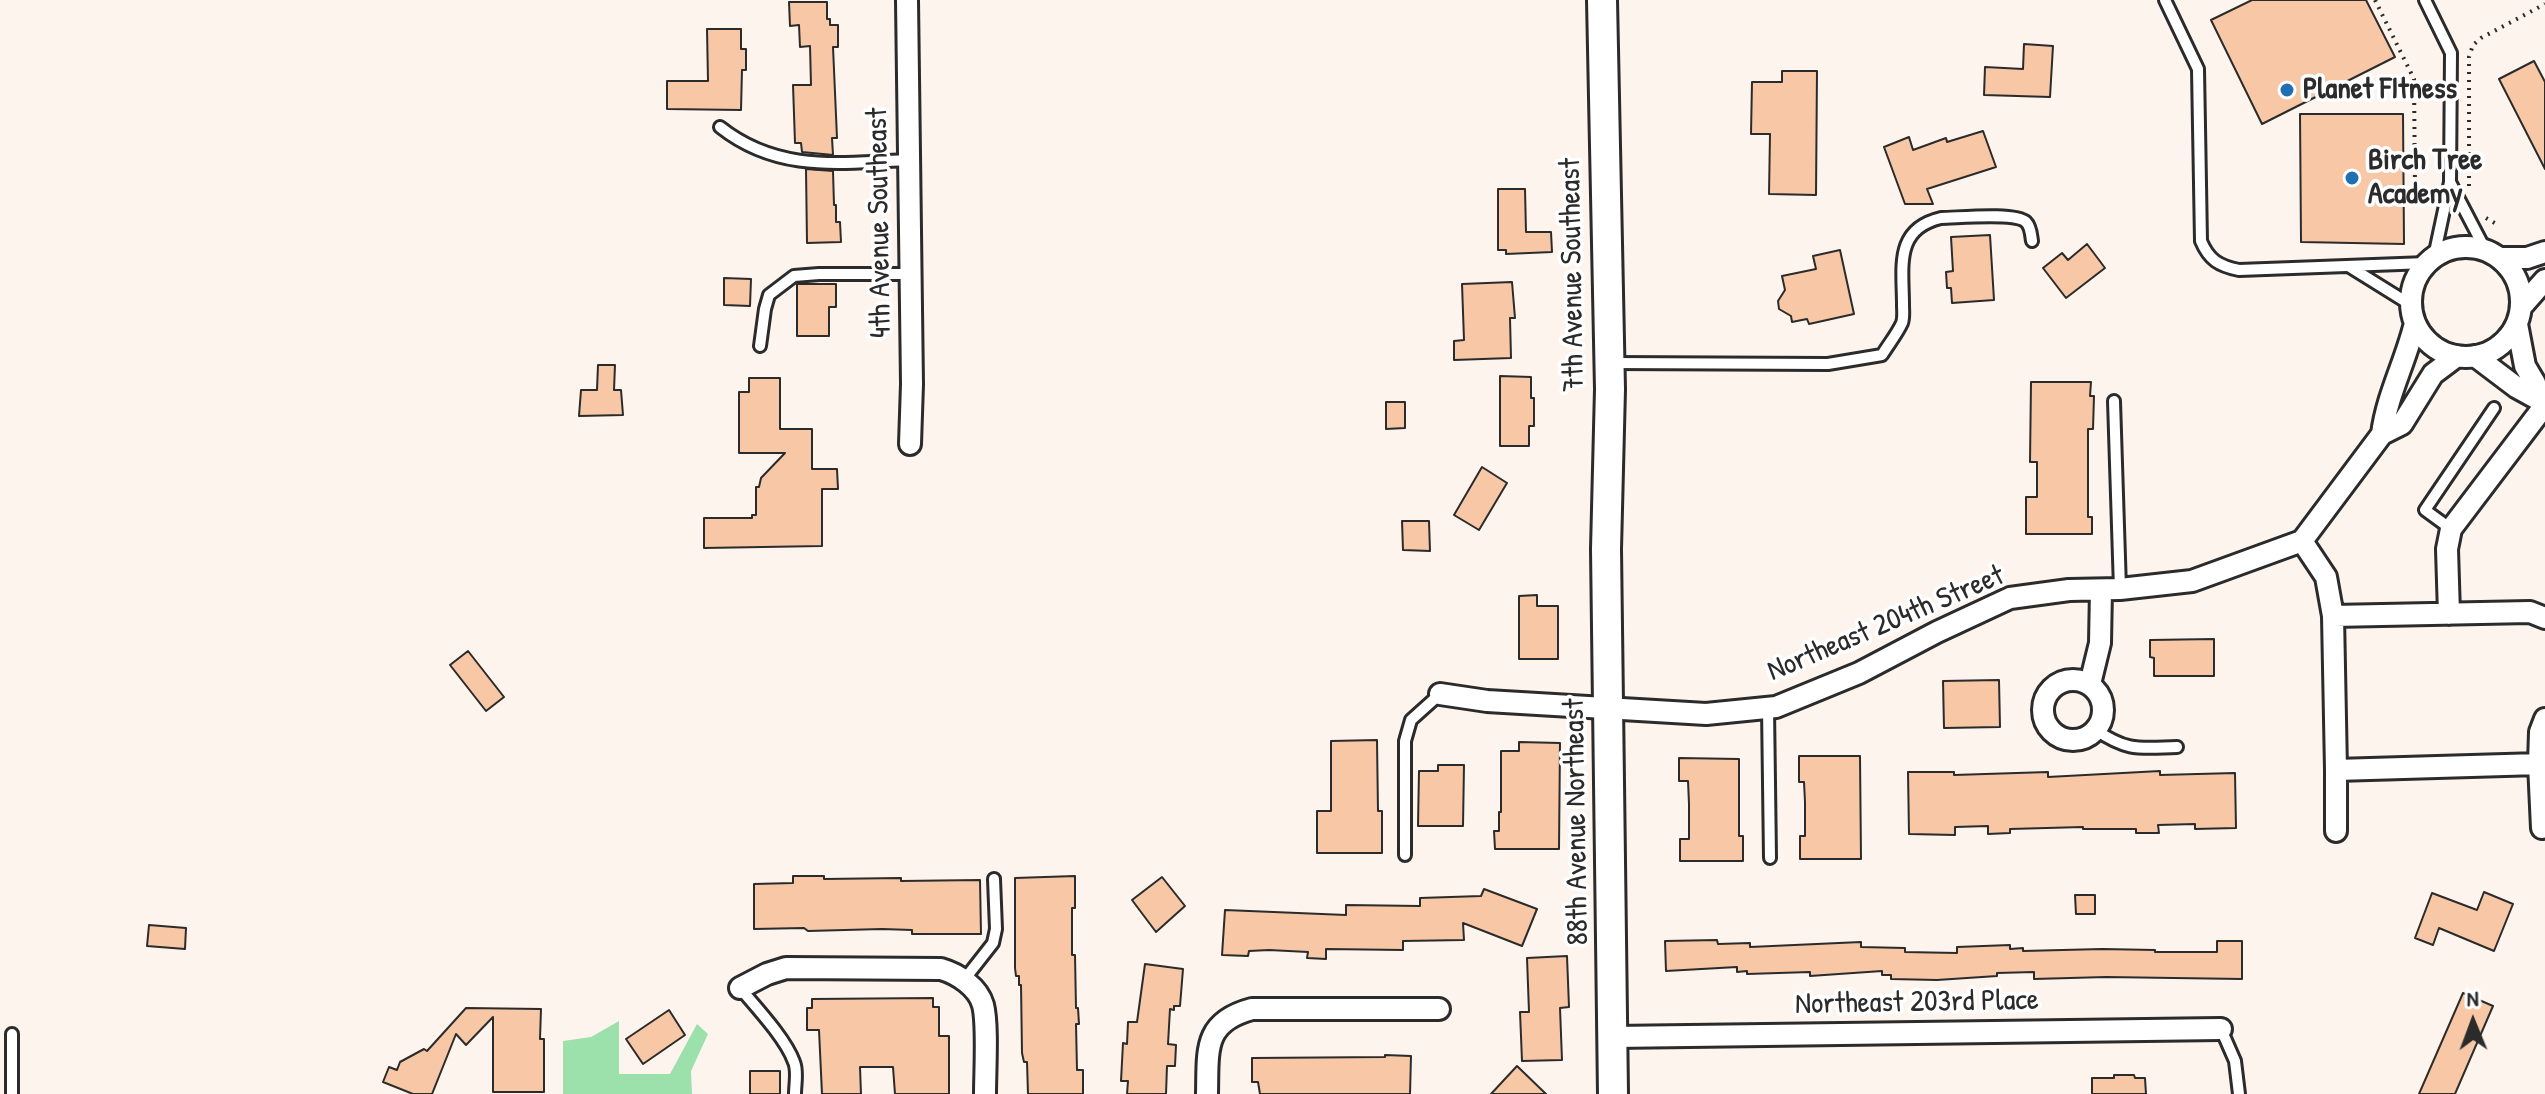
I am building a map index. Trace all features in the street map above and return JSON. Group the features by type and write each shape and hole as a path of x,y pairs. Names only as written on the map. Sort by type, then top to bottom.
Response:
{"street":[{"name":"4th Avenue Southeast","path":"907,0 912,384 910,444"},
{"name":"7th Avenue Southeast","path":"1602,0 1610,389 1606,549"},
{"path":"2382,434 2385,410 2408,351 2413,287 2421,270 2430,260 2450,249 2468,246 2493,254 2527,258 2545,252"},
{"path":"2493,254 2513,272 2520,288 2519,315 2525,366 2543,402"},
{"path":"2336,831 2333,616 2326,577 2302,541 2382,434 2402,424 2433,374 2466,356 2493,350 2507,339 2519,315 2545,280"},
{"path":"2413,314 2425,339 2439,350 2466,356 2543,402"},
{"path":"2449,614 2447,549 2451,529 2543,402"},
{"name":"Northeast 204th Street","path":"1440,694 1487,701 1706,714 1776,707 1859,673 2010,598 2069,590 2110,590 2192,581 2302,541"},
{"name":"88th Avenue Northeast","path":"1606,549 1613,1094"},
{"path":"2090,684 2097,665 2110,590"},
{"path":"2333,616 2530,612 2545,618"},
{"path":"2071,680 2090,684 2102,701 2104,711 2096,730 2078,740 2068,740 2050,731 2042,713 2043,703 2053,687 2071,680"},
{"path":"2542,828 2539,764 2540,732 2545,719"},
{"path":"2336,770 2539,764"},
{"path":"740,988 786,968 941,969 953,972 983,1003 985,1094"},
{"path":"1207,1094 1208,1056 1214,1032 1231,1015 1252,1009 1439,1009"},
{"name":"Northeast 203rd Place","path":"1613,1037 2221,1029"}],"lane":[{"path":"2165,0 2198,69 2201,241 2206,253 2219,266 2239,270 2430,260 2450,182 2451,53 2425,0"},
{"path":"720,127 731,137 786,160 808,163 909,160"},
{"path":"2450,182 2493,254"},
{"path":"1608,363 1828,364 1882,355 1903,321 1903,261 1905,246 1915,229 1941,218 2010,217 2025,221 2032,241"},
{"path":"2349,266 2413,314"},
{"path":"760,346 769,295 794,276 911,274"},
{"path":"2110,590 2114,401"},
{"path":"2451,529 2425,510 2494,408"},
{"path":"1405,855 1405,741 1411,720 1440,694"},
{"path":"1768,708 1770,858"},
{"path":"2096,730 2116,743 2131,748 2177,747"},
{"path":"964,980 993,943 996,929 994,879"},
{"path":"740,988 794,1059 795,1094"},
{"path":"2221,1029 2235,1061 2239,1094"},
{"path":"12,1034 12,1094"}],"path":[{"path":"2375,0 2414,79 2415,190"},
{"path":"2469,187 2469,57 2473,45 2545,4"},
{"path":"2482,212 2498,225"}],"green space":[{"path":"619,1021 619,1074 670,1074 697,1024 708,1034 691,1071 692,1094 563,1094 563,1041 591,1037"}],"building":[{"name":"Planet FItness","path":"2252,0 2366,0 2395,57 2262,124 2211,20"},
{"path":"789,2 827,2 827,19 830,19 830,25 838,25 838,47 833,47 837,138 832,138 833,155 802,152 801,143 795,143 793,85 811,85 810,46 800,47 799,25 790,26"},
{"path":"707,29 741,29 741,49 746,49 746,70 742,70 741,110 667,109 667,81 708,81"},
{"path":"2024,44 2053,46 2050,97 1984,95 1985,67 2023,69"},
{"path":"2534,61 2545,82 2545,169 2499,79"},
{"path":"1782,71 1817,71 1816,195 1769,194 1770,134 1751,134 1752,82 1782,82"},
{"name":"Birch Tree Academy","path":"2300,114 2403,114 2404,244 2301,242"},
{"path":"1983,131 1996,167 1927,189 1933,204 1905,204 1884,147 1909,137 1913,150 1946,138 1947,142"},
{"path":"806,169 833,171 834,205 836,222 840,222 841,242 807,243"},
{"path":"1498,189 1525,189 1526,232 1551,232 1552,252 1506,254 1506,250 1498,250"},
{"path":"1990,235 1994,300 1952,303 1946,272 1953,271 1951,237"},
{"path":"2087,244 2105,268 2066,298 2043,268 2062,253 2068,260"},
{"path":"1840,250 1854,314 1809,324 1807,319 1792,322 1791,316 1779,309 1778,301 1785,290 1782,276 1816,269 1813,256"},
{"path":"724,278 751,279 750,306 724,305"},
{"path":"1512,282 1515,318 1510,318 1511,358 1454,360 1454,341 1464,340 1462,284"},
{"path":"797,284 836,284 836,307 829,307 829,336 797,336"},
{"path":"598,365 615,365 614,390 621,390 623,415 579,416 581,390 597,390"},
{"path":"1500,376 1531,377 1534,426 1529,426 1529,446 1500,446"},
{"path":"749,378 780,378 780,429 812,429 812,469 837,469 838,489 822,489 822,546 704,548 704,518 752,518 756,515 756,487 785,453 739,453 739,392 749,392"},
{"path":"2031,382 2091,382 2090,396 2094,396 2093,429 2088,429 2088,517 2092,517 2092,534 2026,534 2026,497 2037,497 2037,462 2030,462"},
{"path":"1386,402 1405,402 1405,428 1386,429"},
{"path":"1482,467 1507,483 1479,530 1454,515"},
{"path":"1402,521 1429,521 1430,551 1403,550"},
{"path":"1537,595 1537,606 1558,606 1558,659 1519,659 1519,596"},
{"path":"2214,639 2214,676 2154,676 2150,640"},
{"path":"468,651 504,697 486,711 450,665"},
{"path":"1999,680 2000,727 1944,728 1943,681"},
{"path":"1377,740 1382,853 1317,853 1317,811 1331,811 1331,741"},
{"path":"1519,742 1560,743 1559,849 1495,849 1494,831 1499,831 1501,812 1501,751 1519,751"},
{"path":"1799,756 1860,756 1861,859 1800,859 1800,836 1805,836 1805,802 1804,782 1799,782"},
{"path":"1679,758 1739,759 1739,836 1743,836 1743,861 1680,861 1680,839 1689,839 1689,804 1688,781 1679,781"},
{"path":"1438,765 1464,765 1463,826 1418,826 1419,771 1438,771"},
{"path":"2160,771 2160,775 2235,773 2236,828 2195,829 2195,824 2158,825 2159,833 2083,827 2010,829 2010,833 1988,834 1988,826 1955,827 1955,835 1909,834 1908,772 1954,772 1954,775 2048,772 2048,777"},
{"path":"793,876 824,876 824,879 901,878 901,881 980,880 981,934 912,934 912,930 882,929 754,929 754,884 793,883"},
{"path":"1075,876 1072,955 1075,955 1079,1024 1076,1024 1077,1070 1083,1070 1083,1094 1028,1094 1027,1062 1024,1062 1022,1053 1021,985 1015,968 1015,878"},
{"path":"1162,877 1185,906 1156,932 1132,900"},
{"path":"1484,889 1537,909 1522,946 1463,923 1464,940 1403,941 1403,950 1326,949 1326,959 1307,958 1308,952 1269,950 1249,951 1248,956 1222,955 1225,910 1346,915 1346,905 1420,906 1420,898 1481,896"},
{"path":"2484,892 2513,904 2494,951 2439,928 2433,945 2415,938 2432,893 2477,910"},
{"path":"2075,895 2095,895 2095,914 2076,914"},
{"path":"149,925 186,928 185,949 147,946"},
{"path":"1717,940 1718,944 1750,943 1750,947 1861,942 1861,947 1957,953 1957,947 2010,945 2010,949 2023,948 2023,951 2102,949 2217,952 2217,941 2242,941 2242,979 2034,979 2034,972 1937,980 1891,979 1891,975 1882,975 1882,971 1810,976 1810,972 1747,974 1747,971 1737,972 1737,967 1666,971 1665,941"},
{"path":"1567,956 1569,1007 1560,1008 1562,1060 1522,1061 1520,1012 1529,1012 1527,958"},
{"path":"1145,964 1183,969 1180,1006 1170,1009 1168,1044 1176,1045 1175,1066 1167,1066 1166,1094 1127,1094 1128,1081 1121,1081 1123,1043 1127,1044 1128,1022 1137,1022"},
{"path":"2463,993 2493,1006 2455,1094 2419,1094"},
{"path":"933,998 933,1007 939,1007 939,1036 949,1036 949,1094 895,1094 893,1067 860,1067 861,1094 822,1094 819,1030 807,1030 807,1008 812,1008 812,999"},
{"path":"466,1008 541,1009 544,1092 493,1092 493,1017 466,1045 456,1034 432,1094 413,1094 383,1082 389,1067 397,1070 400,1062 424,1049 427,1051"},
{"path":"669,1010 685,1035 643,1064 626,1039"},
{"path":"1411,1056 1410,1094 1260,1094 1258,1082 1252,1082 1252,1058"},
{"path":"1517,1066 1546,1094 1491,1094"},
{"path":"750,1071 780,1071 780,1094 750,1094"},
{"path":"2114,1075 2145,1078 2146,1094 2092,1094 2092,1078 2114,1078"}],"place":[{"name":"Planet FItness","path":"2287,90"},
{"name":"Birch Tree Academy","path":"2352,178"}]}
